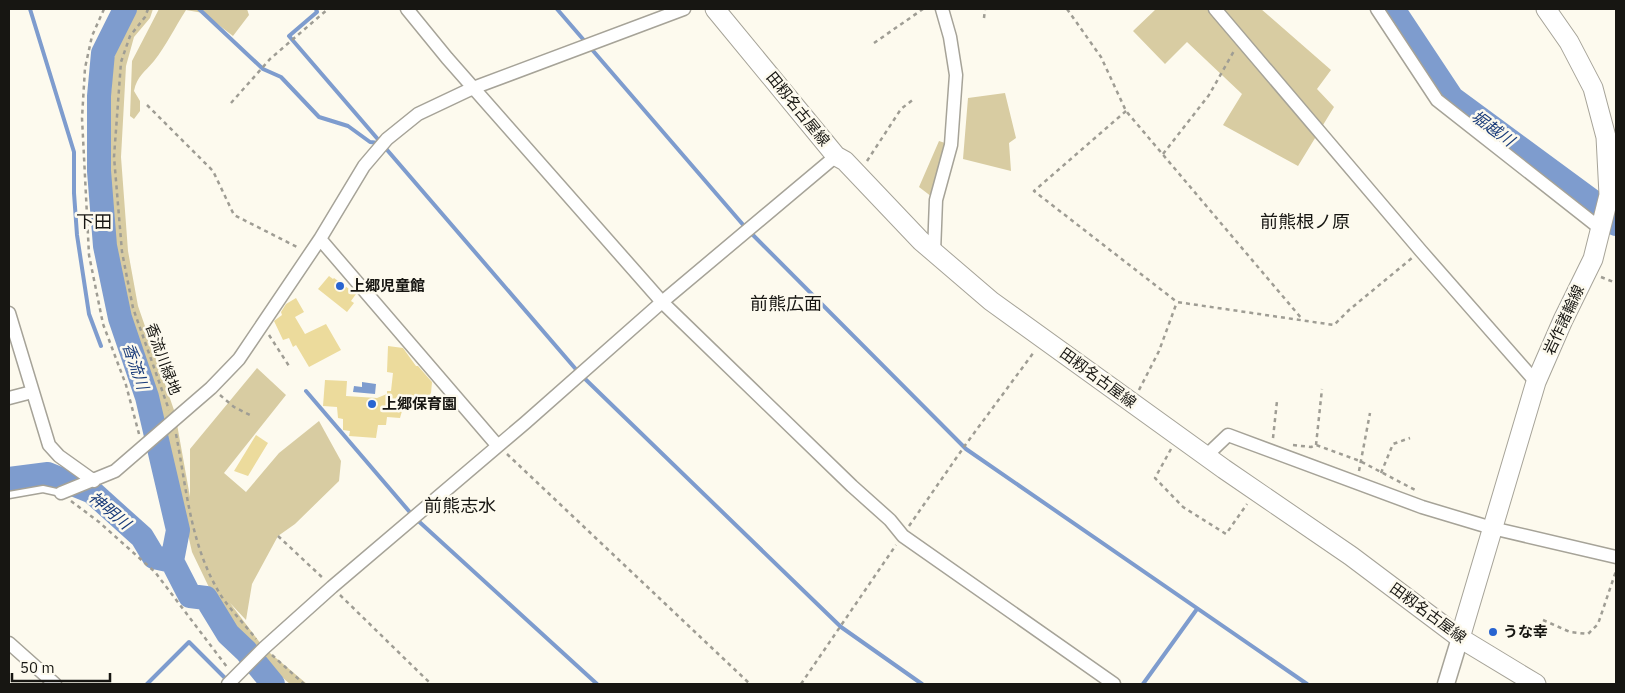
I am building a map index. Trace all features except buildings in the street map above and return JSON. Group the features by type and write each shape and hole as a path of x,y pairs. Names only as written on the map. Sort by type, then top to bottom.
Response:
{"main road":[{"name":"田籾名古屋線","path":"715,9 836,156 845,161 859,178 934,252 991,301 1132,404 1351,556 1460,638 1536,684"},
{"name":"岩作諸輪線","path":"1460,638 1536,382 1563,320 1593,259 1608,195 1610,174 1606,137 1596,98 1584,67 1546,9"}],"street":[{"path":"407,9 473,88 662,302 852,486 890,520 903,536 1114,684"},
{"path":"64,493 115,471 211,388 239,359 320,238 364,166 388,139 418,114 473,88 685,9"},
{"path":"934,252 936,200 951,145 956,75 950,37 942,9"},
{"path":"1216,9 1421,251 1536,382"},
{"path":"1377,9 1437,100 1601,228"},
{"path":"233,678 332,587 662,302 836,156"},
{"path":"320,238 497,445"},
{"path":"9,313 49,445 90,482"},
{"path":"9,398 32,392"},
{"path":"1207,455 1228,435 1422,507 1492,528 1616,557"},
{"path":"1446,684 1460,638"},
{"path":"9,643 55,684"}],"lane":[{"path":"9,495 43,489 64,493"}],"path":[{"path":"104,9 92,36 85,68 82,118 89,255 103,324 126,385 145,445"},
{"name":"香流川緑地","path":"148,9 145,17 130,36 121,62 114,157 122,252 133,308 173,422 189,514 202,558 216,588 264,648 304,684"},
{"path":"231,102 270,59 328,9"},
{"path":"874,43 923,9"},
{"path":"984,18 985,9"},
{"path":"1067,9 1101,57 1126,111 1303,320"},
{"path":"1163,154 1209,95 1241,39"},
{"path":"859,178 870,154 901,109 916,98"},
{"path":"147,105 213,171 234,215 309,253"},
{"path":"1126,111 1034,191 1177,302 1334,325 1349,310 1421,251"},
{"path":"1132,404 1159,351 1177,302"},
{"path":"263,325 289,366"},
{"path":"801,684 966,444 1044,339"},
{"path":"211,388 234,407 252,416"},
{"path":"1316,445 1322,389"},
{"path":"1270,451 1277,400"},
{"path":"1355,482 1370,413"},
{"path":"1178,436 1155,478 1183,507 1226,534 1256,490"},
{"path":"1382,472 1393,444 1410,438"},
{"path":"1292,444 1311,447 1316,445 1360,461 1422,493 1422,507"},
{"path":"497,445 750,684"},
{"path":"64,493 155,572 233,678"},
{"path":"278,536 431,684"},
{"path":"1543,620 1570,632 1588,634 1598,624 1616,571"}],"shaded area":[{"path":"137,9 153,9 150,18 134,37 126,66 121,157 128,251 138,306 175,413 190,497 190,449 257,368 286,395 224,473 246,492 279,453 319,421 341,461 339,481 295,524 278,536 252,584 246,620 230,603 264,648 307,684 290,684 262,660 218,606 192,552 162,420 126,310 115,253 107,155 113,61 122,34"},
{"path":"159,9 247,9 249,15 233,36 203,13 186,10 154,61 137,82 134,91 140,101 140,111 134,119 130,116 132,61"},
{"path":"1156,9 1261,9 1331,70 1317,89 1334,107 1298,166 1223,125 1242,94 1187,42 1165,64 1133,31"},
{"path":"1005,93 1016,138 1009,143 1011,171 963,159 968,98"},
{"path":"939,141 951,145 936,200 919,187"}],"water":[{"path":"362,382 376,384 375,394 353,392 354,386 362,387"}],"waterway":[{"path":"30,9 74,152 77,235 89,314 101,346"},
{"name":"香流川","path":"125,9 103,53 99,96 99,171 105,246 120,318 147,397 178,530 172,561 190,596 206,598 228,634 246,651 273,684"},
{"path":"199,9 263,69 281,77 319,117 348,126 370,142 379,143"},
{"path":"316,9 317,12 289,36 580,374 841,627 922,684"},
{"path":"557,9 745,227 966,449 1307,684"},
{"name":"堀越川","path":"1393,9 1452,98 1592,201 1606,219 1616,224"},
{"path":"306,391 414,517 597,684"},
{"name":"神明川","path":"9,479 48,474 92,492 142,537 154,557 172,561"},
{"path":"1143,684 1197,609"},
{"path":"147,684 189,642 225,678"}],"place":[{"name":"上郷児童館","path":"340,286"},
{"name":"上郷保育園","path":"372,404"},
{"name":"うな幸","path":"1493,632"}],"district":[{"name":"下田","path":"94,222"},
{"name":"前熊根ノ原","path":"1305,222"},
{"name":"前熊広面","path":"786,304"},
{"name":"前熊志水","path":"460,506"}]}
